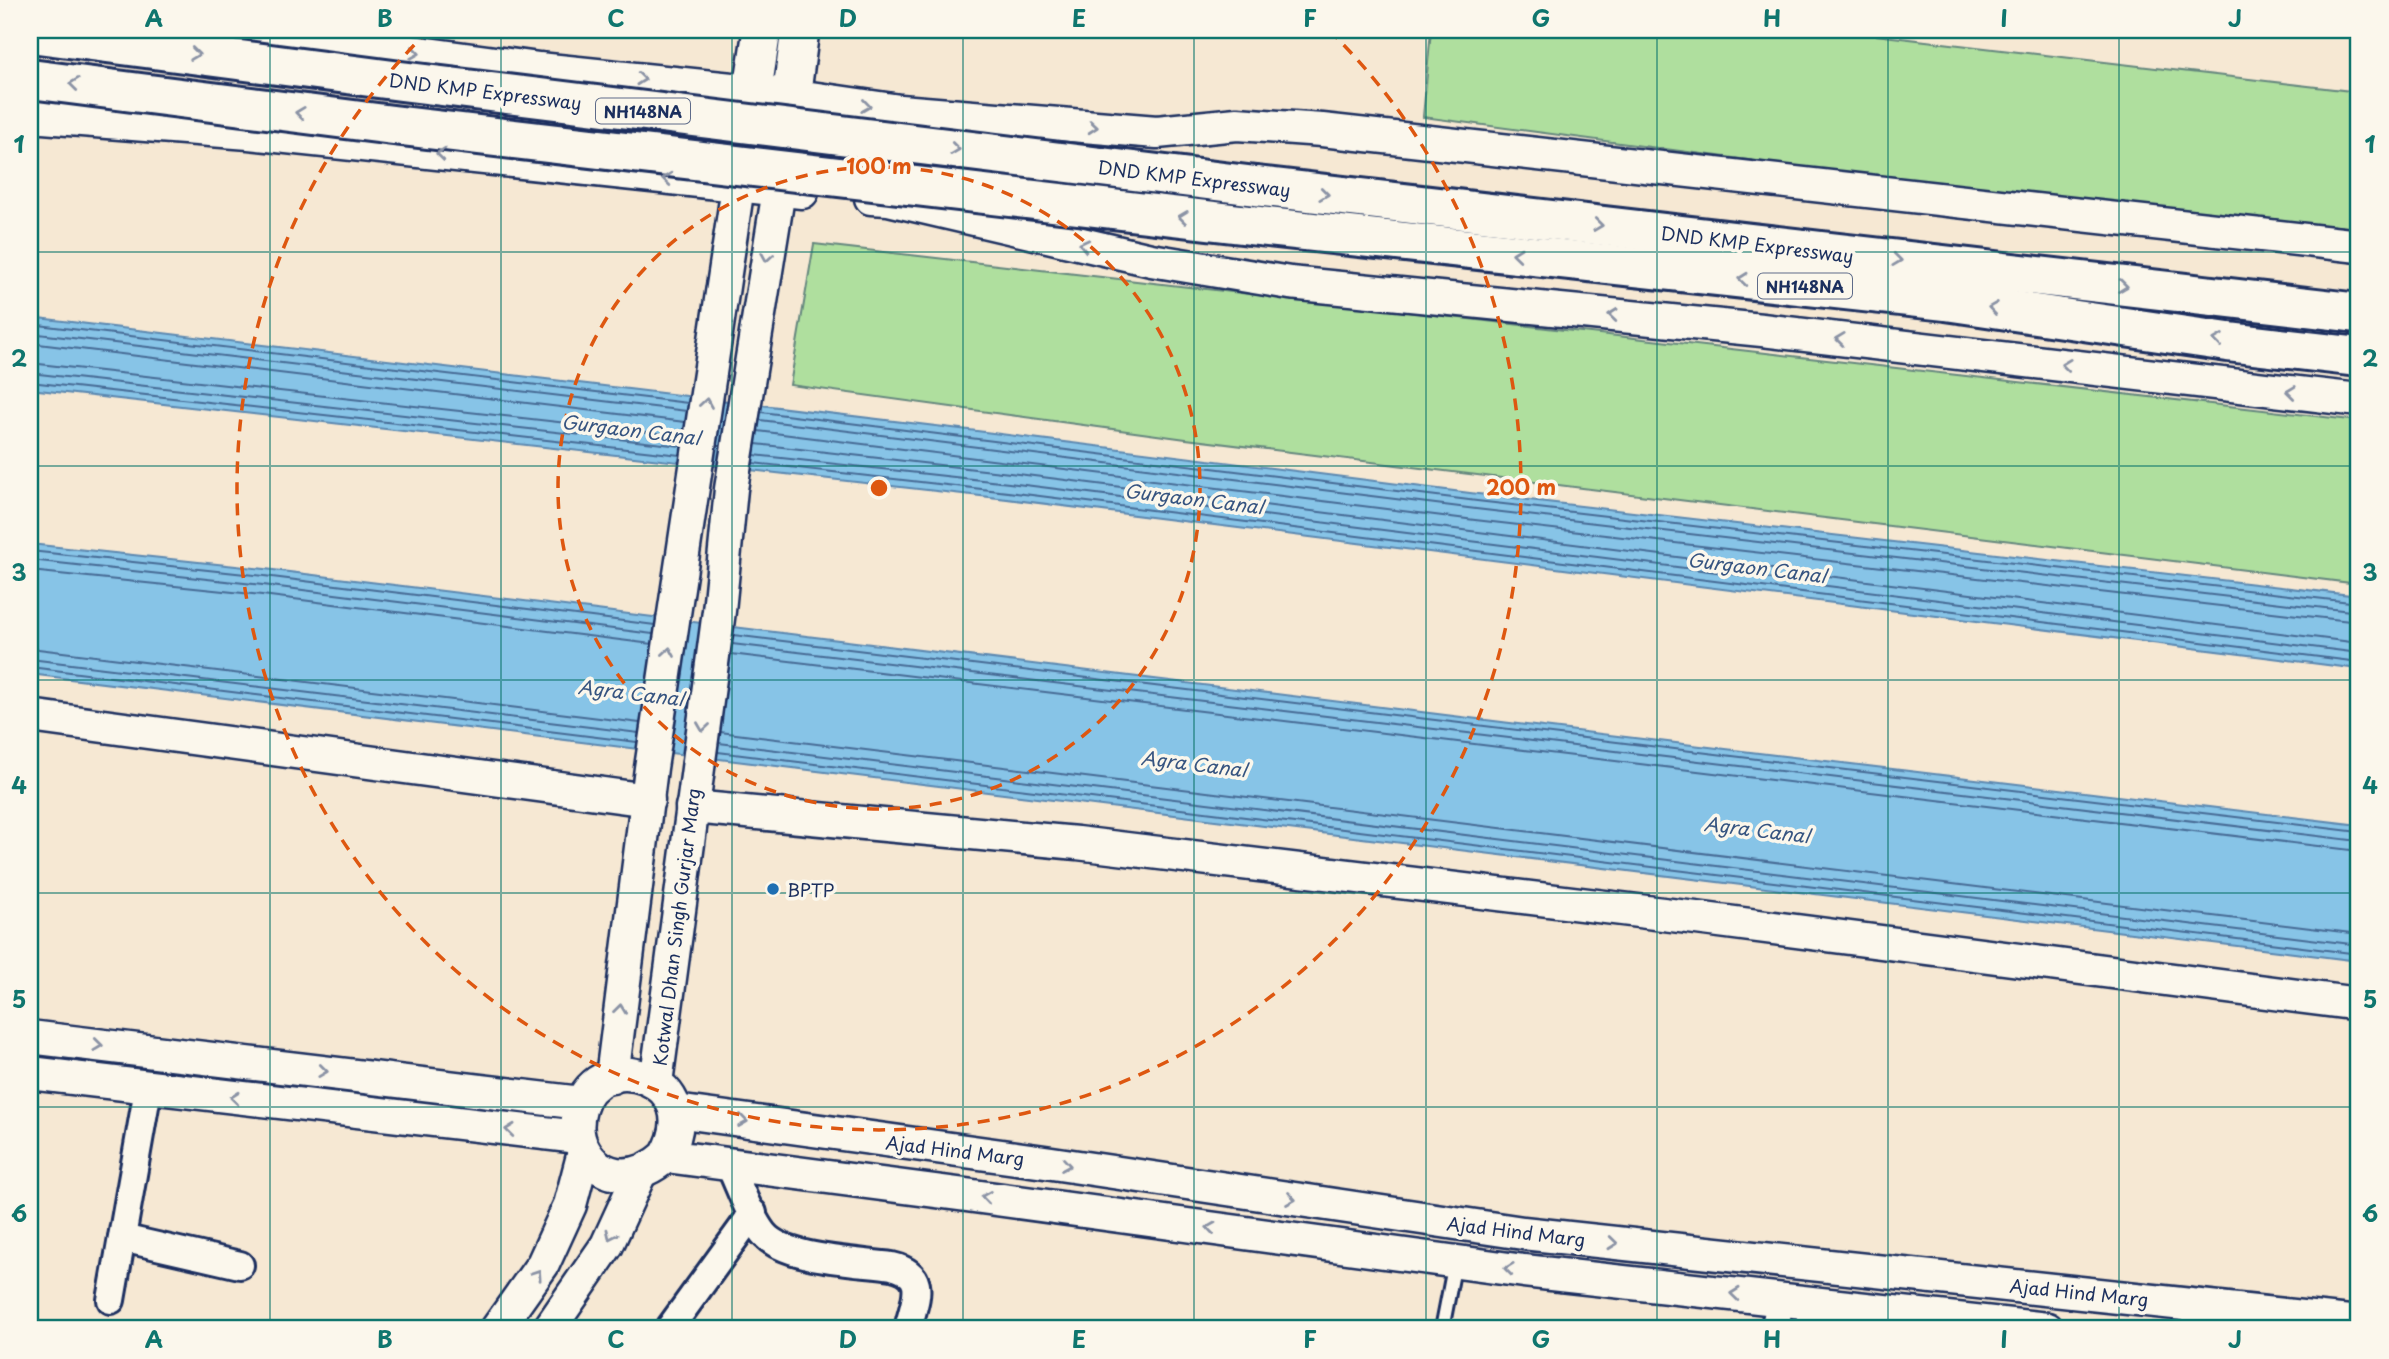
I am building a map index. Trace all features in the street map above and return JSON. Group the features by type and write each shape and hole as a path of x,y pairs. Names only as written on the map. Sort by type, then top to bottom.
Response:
{"highway":[{"name":"DND KMP Expressway","path":"30,33 1256,186 2359,313"},
{"name":"DND KMP Expressway","path":"30,79 421,129 1946,302 2228,342 2359,357"}],"main road":[{"path":"738,186 762,30"},
{"path":"779,190 800,30"}],"street":[{"path":"225,30 300,37 539,69 790,95 900,111 1157,132 1237,124 1322,130 2359,246"},
{"path":"30,116 249,133 738,186 888,199 1151,260 1290,282 1776,332 2359,400"},
{"path":"612,1077 651,768 738,186"},
{"name":"Kotwal Dhan Singh Gurjar Marg","path":"656,1083 719,611 731,489 779,190"},
{"path":"685,544 725,550"},
{"path":"30,716 648,800"},
{"path":"692,807 1091,844 1683,916 2359,1004"},
{"path":"30,1037 581,1102"},
{"path":"30,1073 581,1144 595,1164 608,1172 624,1175 640,1173 654,1167 666,1156 674,1143 676,1111 668,1095 656,1083 640,1075 623,1074 591,1088 581,1102 577,1119 581,1144 570,1205 543,1264 497,1329"},
{"path":"111,1300 148,1088"},
{"name":"Ajad Hind Marg","path":"676,1111 1052,1163 1523,1234 2359,1323"},
{"path":"933,1190 939,1149"},
{"path":"666,1156 1455,1262 1778,1314 2047,1329"},
{"path":"729,1164 761,1231 771,1241 786,1249 906,1269 913,1275 916,1292 908,1329"},
{"path":"549,1329 607,1245 640,1173"},
{"path":"669,1329 753,1213"},
{"path":"122,1238 240,1265"}],"lane":[{"path":"1442,1329 1455,1262"}],"green space":[{"path":"1431,30 1833,30 2359,92 2359,228 2051,200 1423,117"},
{"path":"814,244 2359,421 2359,584 1186,439 790,385"}],"water":[{"name":"Gurgaon Canal","path":"30,317 1478,494 2359,596 2359,669 1007,499 30,389"},
{"name":"Agra Canal","path":"30,544 265,569 2359,825 2359,961 30,674"}],"place":[{"name":"BPTP","path":"773,889"}]}
